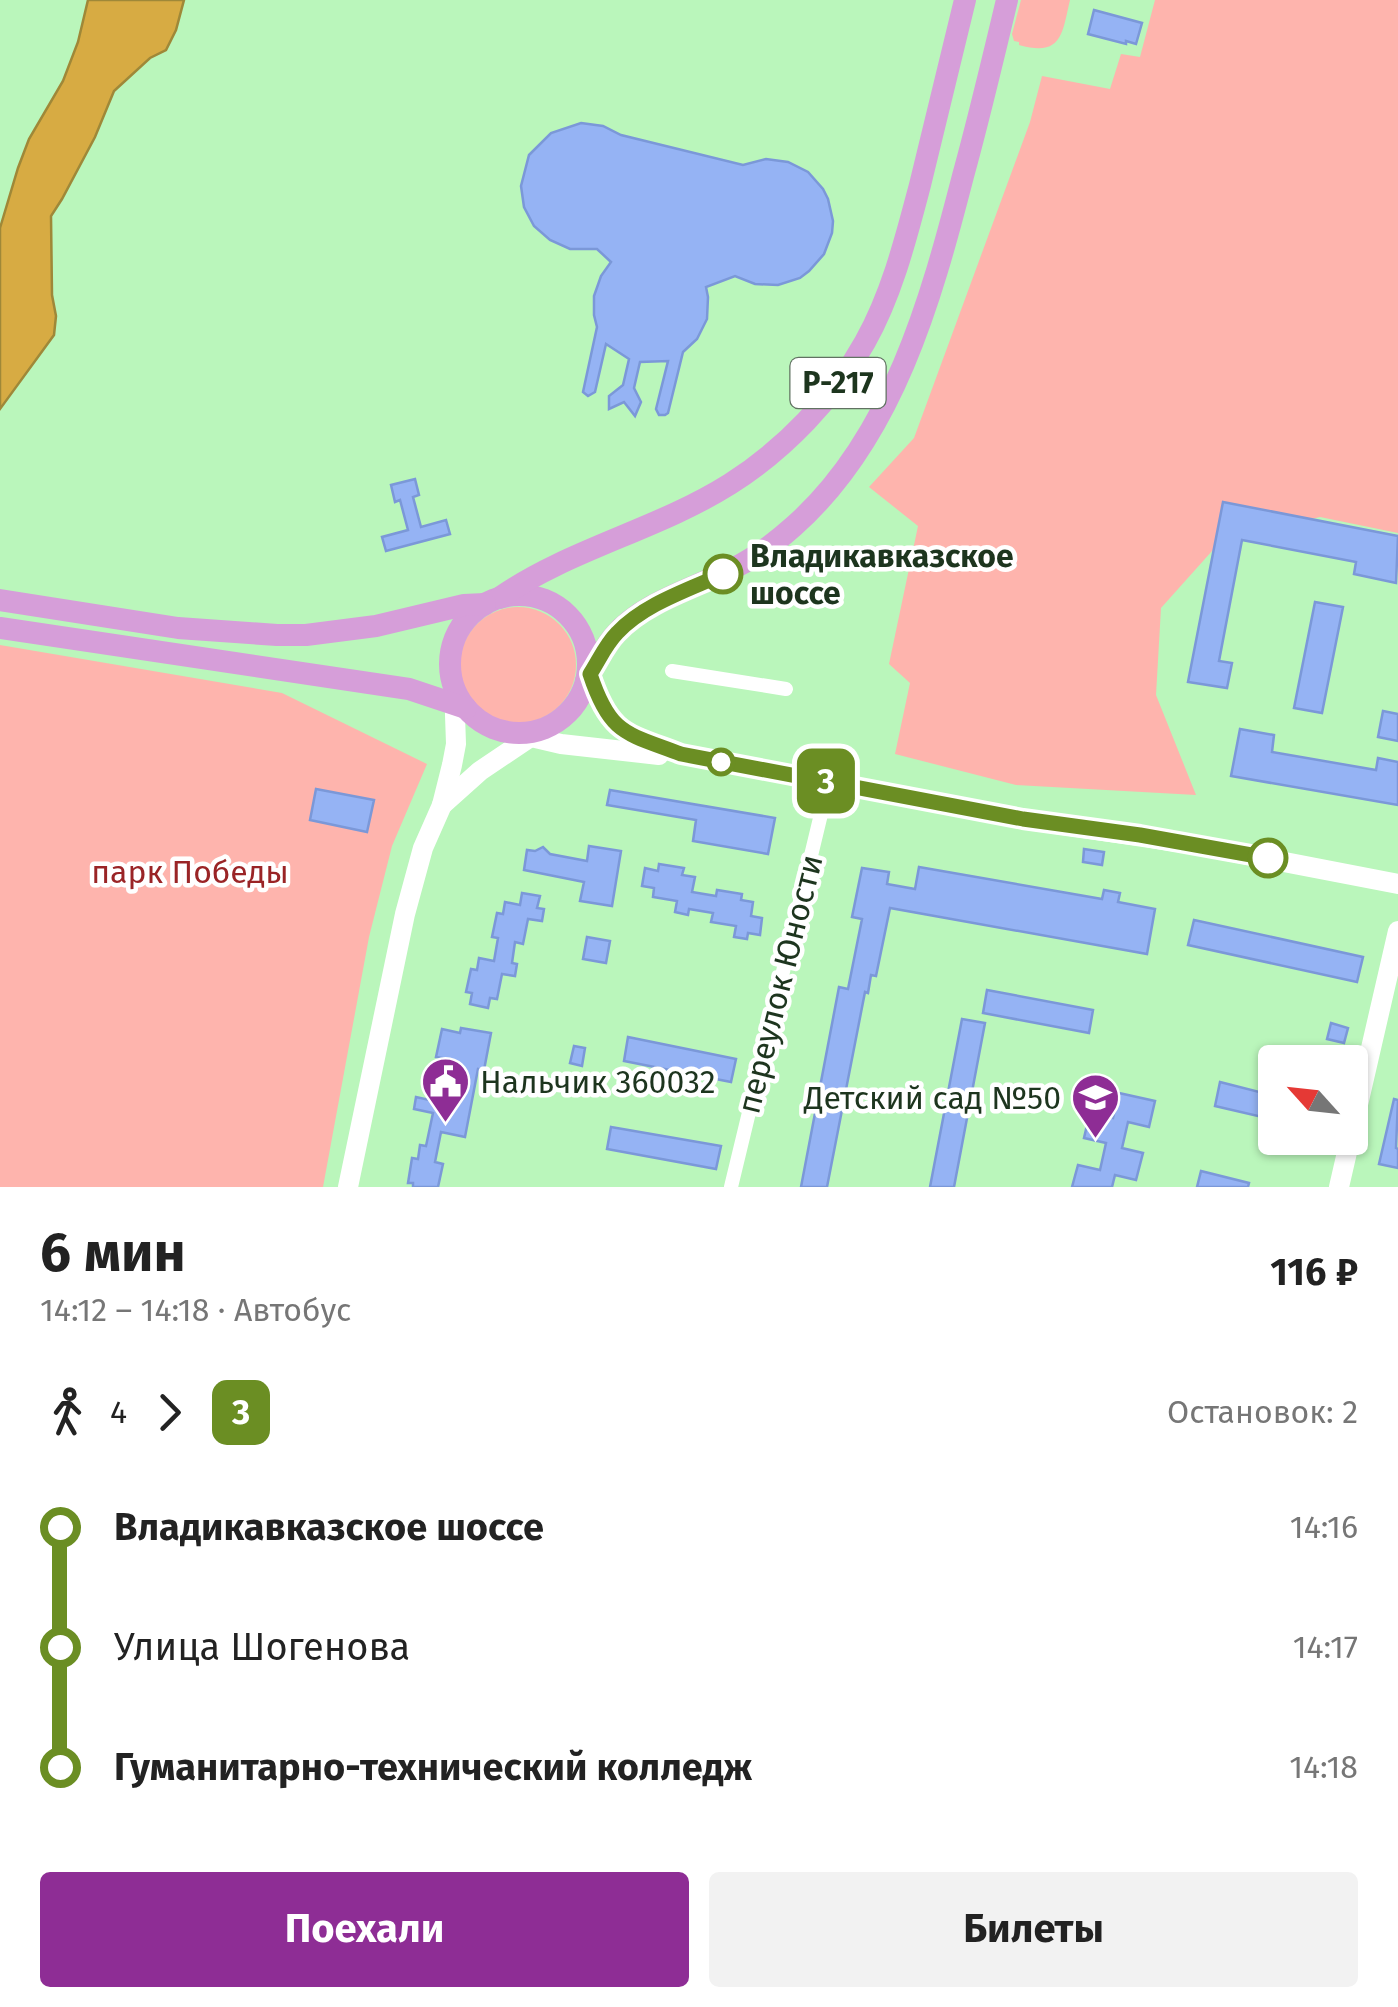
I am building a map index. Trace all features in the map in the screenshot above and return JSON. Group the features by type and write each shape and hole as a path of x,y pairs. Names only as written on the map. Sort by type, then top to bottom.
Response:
{"main road":[{"name":"Р-217","path":"458,699 450,670 455,640 462,626 492,601 524,581 730,484 786,440 839,382 872,330 894,272 965,0"},
{"name":"Р-217","path":"528,733 553,725 574,706 588,674 612,638 630,621 746,562 795,526 846,468 872,428 899,374 933,285 1008,0"},
{"name":"Р-217","path":"0,600 178,628 306,635 376,626 518,595 536,597 554,604 580,630 588,674"},
{"path":"0,628 410,689 458,699 492,728 528,733"}],"street":[{"path":"588,674 606,713 620,729 681,754 1398,884"},
{"path":"672,674 786,692"},
{"path":"348,1187 405,914 424,848 442,805 456,744 458,699"},
{"path":"442,805 528,733 561,744 657,756 681,754"},
{"name":"переулок Юности","path":"732,1187 829,781"},
{"path":"1339,1187 1398,931"}],"green space":[{"path":"1021,0 1070,0 1062,32 1052,45 1033,48 1014,41 1012,34"},
{"path":"1155,0 1398,0 1398,533 1320,517 1221,541 1161,608 1156,695 1196,795 1016,785 895,754 910,683 889,664 918,526 869,487 914,438 1030,122 1042,76 1110,89 1121,54 1140,57"},
{"path":"518,607 540,611 559,624 572,643 576,665 572,687 559,706 540,719 518,723 496,719 477,706 464,687 460,665 464,643 477,624 496,611"},
{"name":"парк Победы","path":"0,645 282,693 427,764 392,846 369,937 323,1187 0,1187"}],"shaded area":[{"path":"88,0 184,0 166,50 150,58 114,91 95,137 51,216 54,335 0,409 0,228 29,139 63,81"}],"building":[{"path":"1094,10 1142,23 1136,44 1088,34"},
{"path":"581,123 743,165 766,159 788,162 808,172 828,199 832,233 824,254 800,278 778,285 755,284 735,276 706,287 707,319 697,339 683,352 665,415 659,415 656,409 668,361 640,362 634,388 641,402 635,416 624,402 609,409 609,396 623,385 629,359 606,344 595,392 588,396 583,392 597,327 594,296 611,262 597,249 570,249 550,240 534,226 524,207 521,186 529,155 551,133"},
{"path":"415,479 419,495 413,497 421,527 446,520 450,534 386,551 382,537 408,530 400,500 395,502 391,485"},
{"path":"1223,502 1398,536 1396,583 1354,574 1356,562 1242,540 1219,661 1232,663 1227,688 1188,682"},
{"path":"1315,602 1343,607 1322,713 1294,708"},
{"path":"1383,711 1398,714 1398,741 1378,737"},
{"path":"1240,729 1274,735 1272,752 1376,770 1378,758 1398,762 1398,805 1231,776"},
{"path":"316,789 374,800 367,832 310,820"},
{"path":"610,790 775,818 768,854 693,841 696,820 607,805"},
{"path":"589,846 621,851 612,906 580,901 584,882 524,870 527,850 543,847 550,854 587,861"},
{"path":"1084,849 1104,852 1102,865 1083,862"},
{"path":"659,864 684,868 682,875 695,877 692,892 716,896 717,890 742,894 741,900 753,902 751,916 762,918 760,935 734,937 736,926 711,922 713,913 689,909 688,915 675,912 677,901 653,897 654,888 642,886 645,868 658,871"},
{"path":"919,867 1102,899 1104,890 1120,893 1118,902 1155,909 1147,954 890,908 876,976 871,975 868,993 865,992 827,1187 801,1187 839,987 848,989 862,919 852,917 862,868 889,872 887,884 915,889"},
{"path":"522,893 540,896 537,908 544,909 542,921 528,919 523,944 515,942 515,976 502,974 497,999 490,998 488,1008 470,1004 472,993 466,992 471,969 477,970 479,958 494,961 498,938 492,937 497,913 503,914 505,902 520,905"},
{"path":"1194,920 1363,957 1357,982 1188,945"},
{"path":"587,937 610,941 606,963 583,959"},
{"path":"987,990 1093,1010 1089,1033 983,1013"},
{"path":"962,1019 985,1023 954,1187 930,1187"},
{"path":"1331,1023 1348,1028 1344,1043 1327,1039"},
{"path":"461,1028 491,1033 484,1070 478,1069 465,1137 441,1132 435,1162 443,1164 438,1187 413,1187 413,1183 408,1183 412,1158 418,1159 420,1145 426,1146 433,1113 414,1109 416,1097 434,1101 442,1058 436,1057 442,1029 460,1033"},
{"path":"628,1037 736,1059 731,1082 624,1061"},
{"path":"574,1046 585,1048 582,1066 570,1063"},
{"path":"1220,1082 1258,1092 1258,1116 1215,1106"},
{"path":"1119,1093 1155,1101 1149,1127 1128,1122 1122,1148 1143,1153 1136,1180 1115,1175 1112,1187 1072,1187 1078,1165 1100,1170 1106,1143 1084,1138 1090,1112 1113,1118"},
{"path":"1394,1099 1398,1100 1398,1168 1379,1164"},
{"path":"611,1127 721,1146 716,1169 607,1149"},
{"path":"1201,1171 1249,1183 1248,1187 1197,1187"}],"bus line":[{"name":"3","path":"723,574 638,616 608,644 590,674 606,713 620,729 681,754 770,772 1023,819 1268,858"}],"place":[{"name":"Владикавказское шоссе","path":"723,574"},
{"name":"Нальчик 360032","path":"445,1124"},
{"name":"Детский сад №50","path":"1096,1140"}]}
